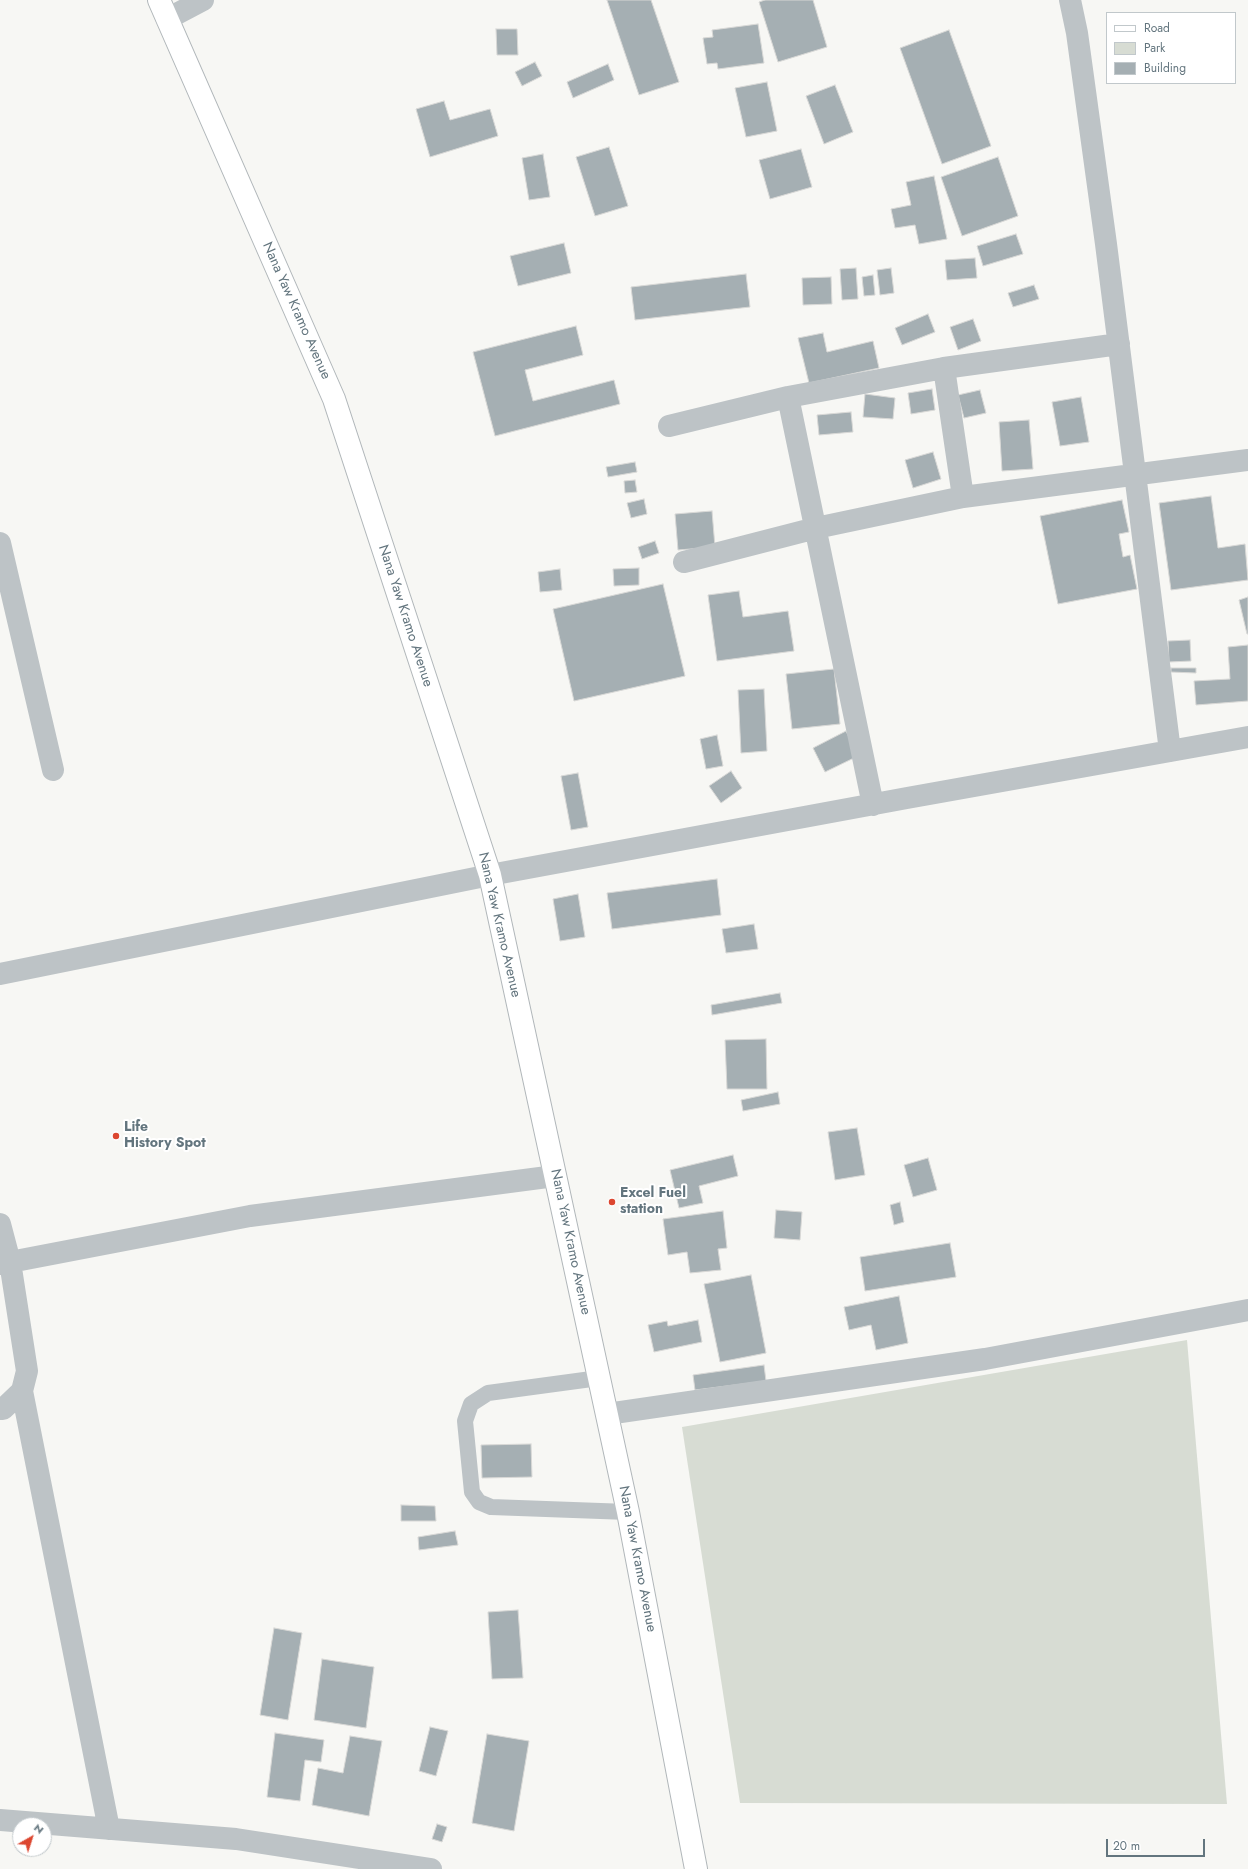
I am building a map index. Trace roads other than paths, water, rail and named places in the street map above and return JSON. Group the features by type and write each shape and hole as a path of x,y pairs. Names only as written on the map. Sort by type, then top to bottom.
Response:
{"main road":[{"name":"Nana Yaw Kramo Avenue","path":"163,9 334,399 490,875 628,1512 696,1869"}],"street":[{"path":"163,9 203,0"},
{"path":"1070,0 1078,33 1170,751"},
{"path":"669,426 788,397 944,368 1119,344"},
{"path":"944,368 963,497"},
{"path":"788,397 873,805"},
{"path":"684,562 816,528 963,497 1248,460"},
{"path":"0,543 53,770"},
{"path":"0,974 490,875 1248,737"},
{"path":"5,1263 250,1216 555,1176"},
{"path":"0,1224 5,1263 27,1371 22,1391 109,1829"},
{"path":"607,1414 985,1359 1248,1310"},
{"path":"0,1409 22,1391"},
{"path":"0,1820 236,1839 431,1869"}],"lane":[{"path":"599,1378 488,1393 471,1404 465,1421 472,1492 479,1502 490,1507 628,1512"}],"place":[{"name":"Life History Spot","path":"116,1136"},
{"name":"Excel Fuel station","path":"612,1202"}]}
